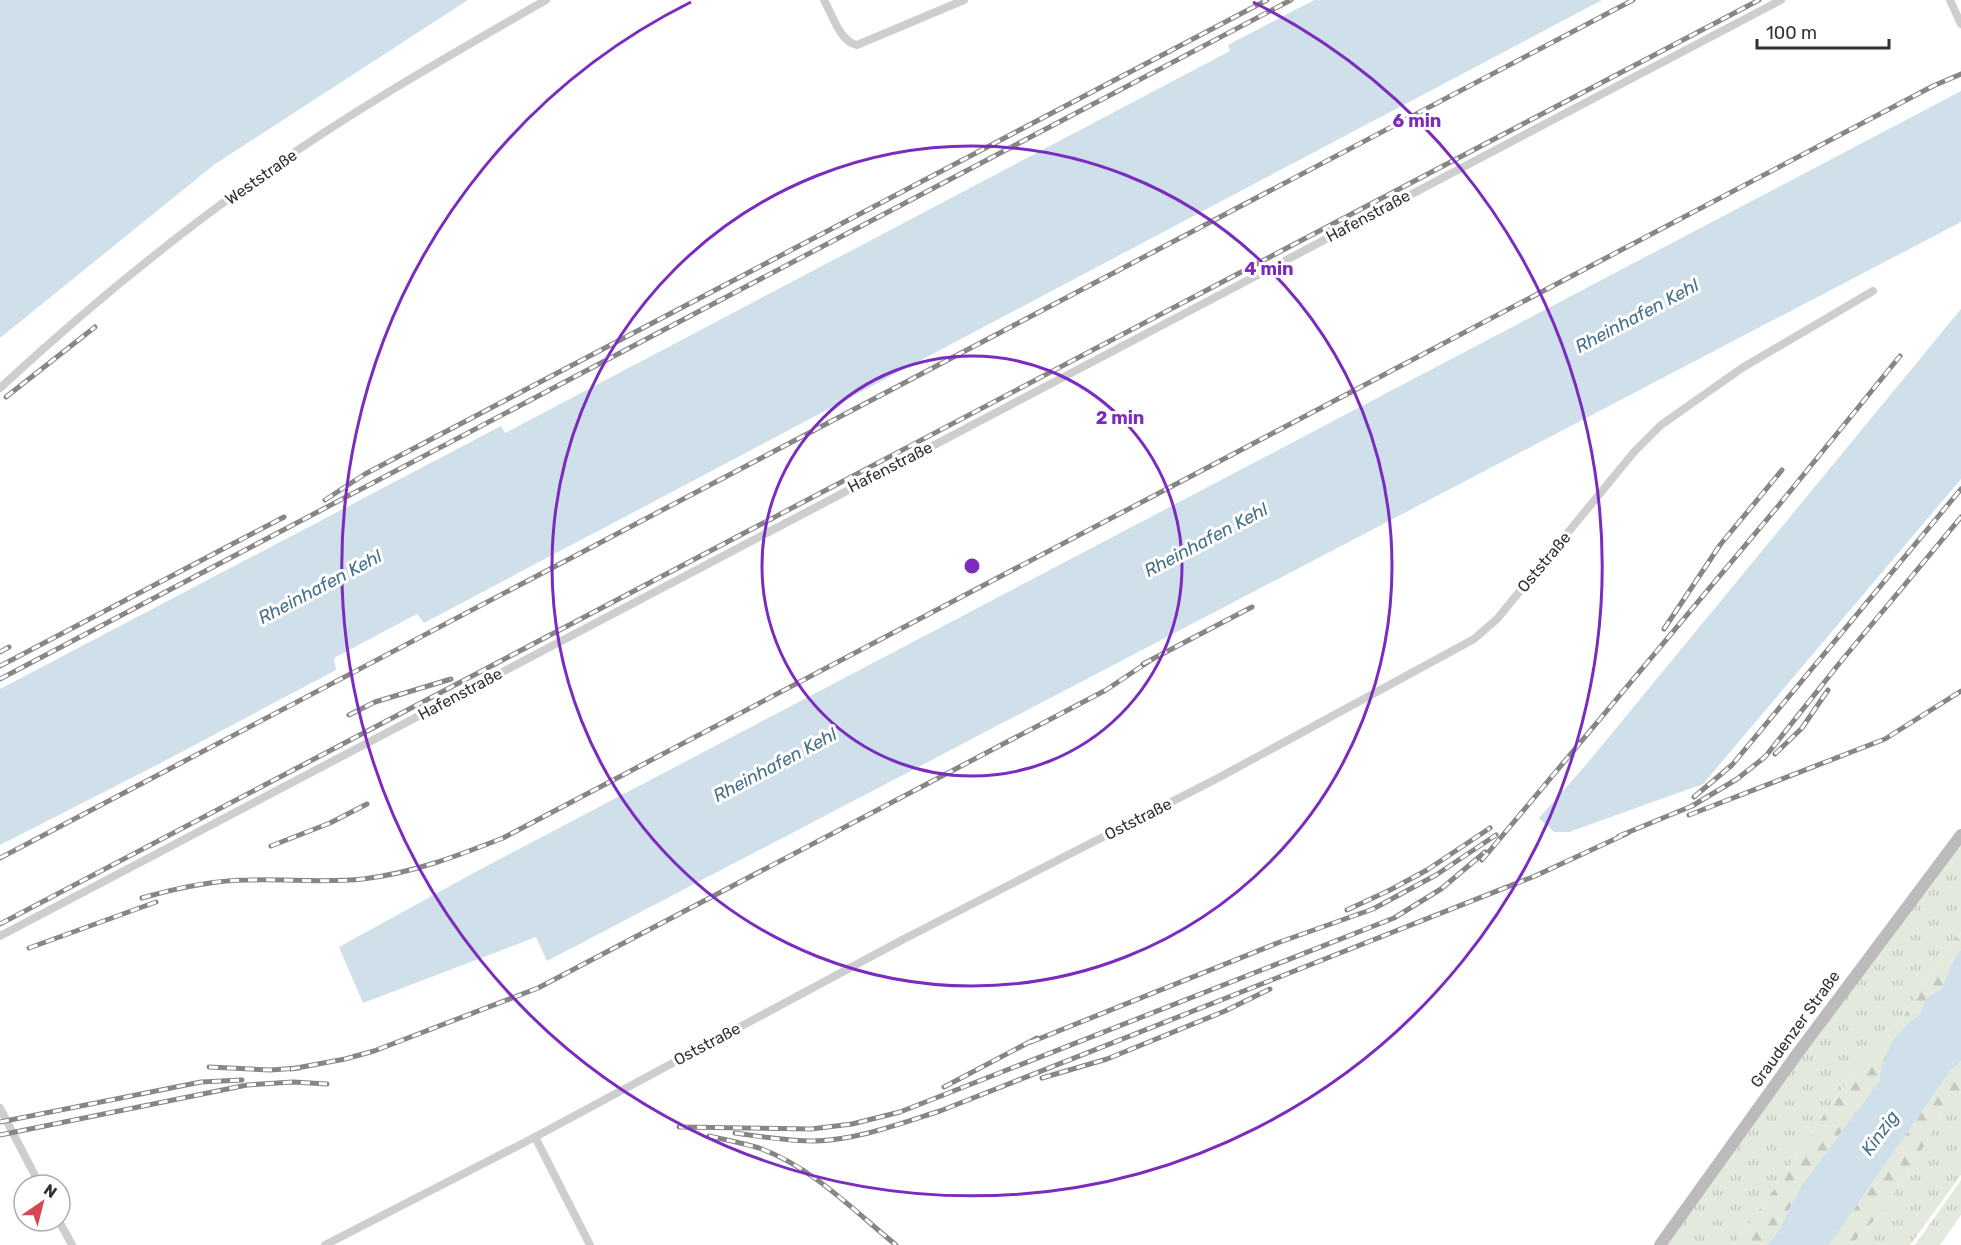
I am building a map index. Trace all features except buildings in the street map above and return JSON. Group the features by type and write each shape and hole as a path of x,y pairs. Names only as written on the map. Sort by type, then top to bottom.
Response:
{"street":[{"name":"Weststraße","path":"0,388 123,282 250,184 385,95 546,0"},
{"path":"824,0 845,38 853,45 964,0"},
{"name":"Hafenstraße","path":"0,936 1781,0"},
{"path":"1950,0 1961,24"},
{"name":"Oststraße","path":"325,1245 535,1137 794,997 1220,777 1474,639 1497,618 1634,453 1661,425 1742,368 1873,291"},
{"name":"Graudenzer Straße","path":"1660,1245 1803,1046 1961,835"},
{"path":"0,1108 34,1173"},
{"path":"535,1137 590,1245"}],"green space":[{"path":"1961,841 1961,933 1919,989 1908,1010 1885,1040 1867,1055 1733,1245 1666,1245 1743,1136"},
{"path":"1961,933 1961,949 1951,965 1942,988 1927,998 1919,1014 1905,1026 1880,1073 1880,1080 1801,1186 1777,1233 1767,1245 1733,1245 1770,1195 1831,1104 1867,1055 1885,1040 1908,1010 1919,989"},
{"path":"1961,1061 1961,1092 1944,1107 1926,1143 1880,1214 1851,1245 1829,1245 1951,1070"},
{"path":"1961,1092 1961,1175 1910,1245 1851,1245 1880,1214 1926,1143 1944,1107"},
{"path":"1961,1180 1961,1215 1940,1245 1915,1245"}],"water":[{"path":"0,0 468,0 215,164 0,338"},
{"name":"Rheinhafen Kehl","path":"1314,0 1602,0 424,623 417,614 334,658 336,670 0,845 0,689 501,426 505,433 1230,51 1228,45"},
{"name":"Rheinhafen Kehl","path":"1961,91 1961,222 547,961 536,937 363,1003 339,947 479,870"},
{"path":"1961,309 1961,479 1703,784 1569,832 1554,832 1539,818 1585,766"},
{"name":"Kinzig","path":"1961,949 1961,1061 1951,1070 1829,1245 1767,1245 1777,1233 1801,1186 1880,1080 1880,1073 1891,1043 1919,1014 1927,998 1942,988 1951,965"}],"railway":[{"path":"325,500 365,474 1267,0"},
{"path":"0,679 1291,0"},
{"path":"0,858 1633,0"},
{"path":"0,924 1759,0"},
{"path":"142,898 222,881 335,881 400,873 503,838 1933,86 1961,74"},
{"path":"6,397 95,327"},
{"path":"1482,860 1779,505 1900,356"},
{"path":"1664,629 1720,545 1782,470"},
{"path":"1694,797 1732,765 1961,489"},
{"path":"0,666 284,517"},
{"path":"1619,836 1692,806 1737,779 1765,757 1961,517"},
{"path":"1143,664 1252,607"},
{"path":"0,652 9,647"},
{"path":"291,1069 374,1051 538,988 1106,690 1151,660"},
{"path":"349,715 375,702 451,679"},
{"path":"1775,754 1802,728 1828,690"},
{"path":"1689,815 1885,739 1961,691"},
{"path":"271,846 330,823 367,804"},
{"path":"1347,910 1427,870 1490,828"},
{"path":"735,1133 774,1139 830,1140 878,1130 940,1111 1535,876 1628,833"},
{"path":"1031,1042 1280,942 1373,909 1436,875 1496,835"},
{"path":"679,1127 811,1129 852,1124 900,1112 1394,918 1441,889 1485,852"},
{"path":"29,948 156,902"},
{"path":"1042,1078 1107,1059 1225,1011 1270,989"},
{"path":"944,1087 1037,1038"},
{"path":"209,1067 270,1070 299,1068"},
{"path":"0,1122 201,1082 242,1080"},
{"path":"0,1135 247,1085 293,1082 327,1084"},
{"path":"709,1136 759,1148 797,1166 831,1190 896,1245"}]}
